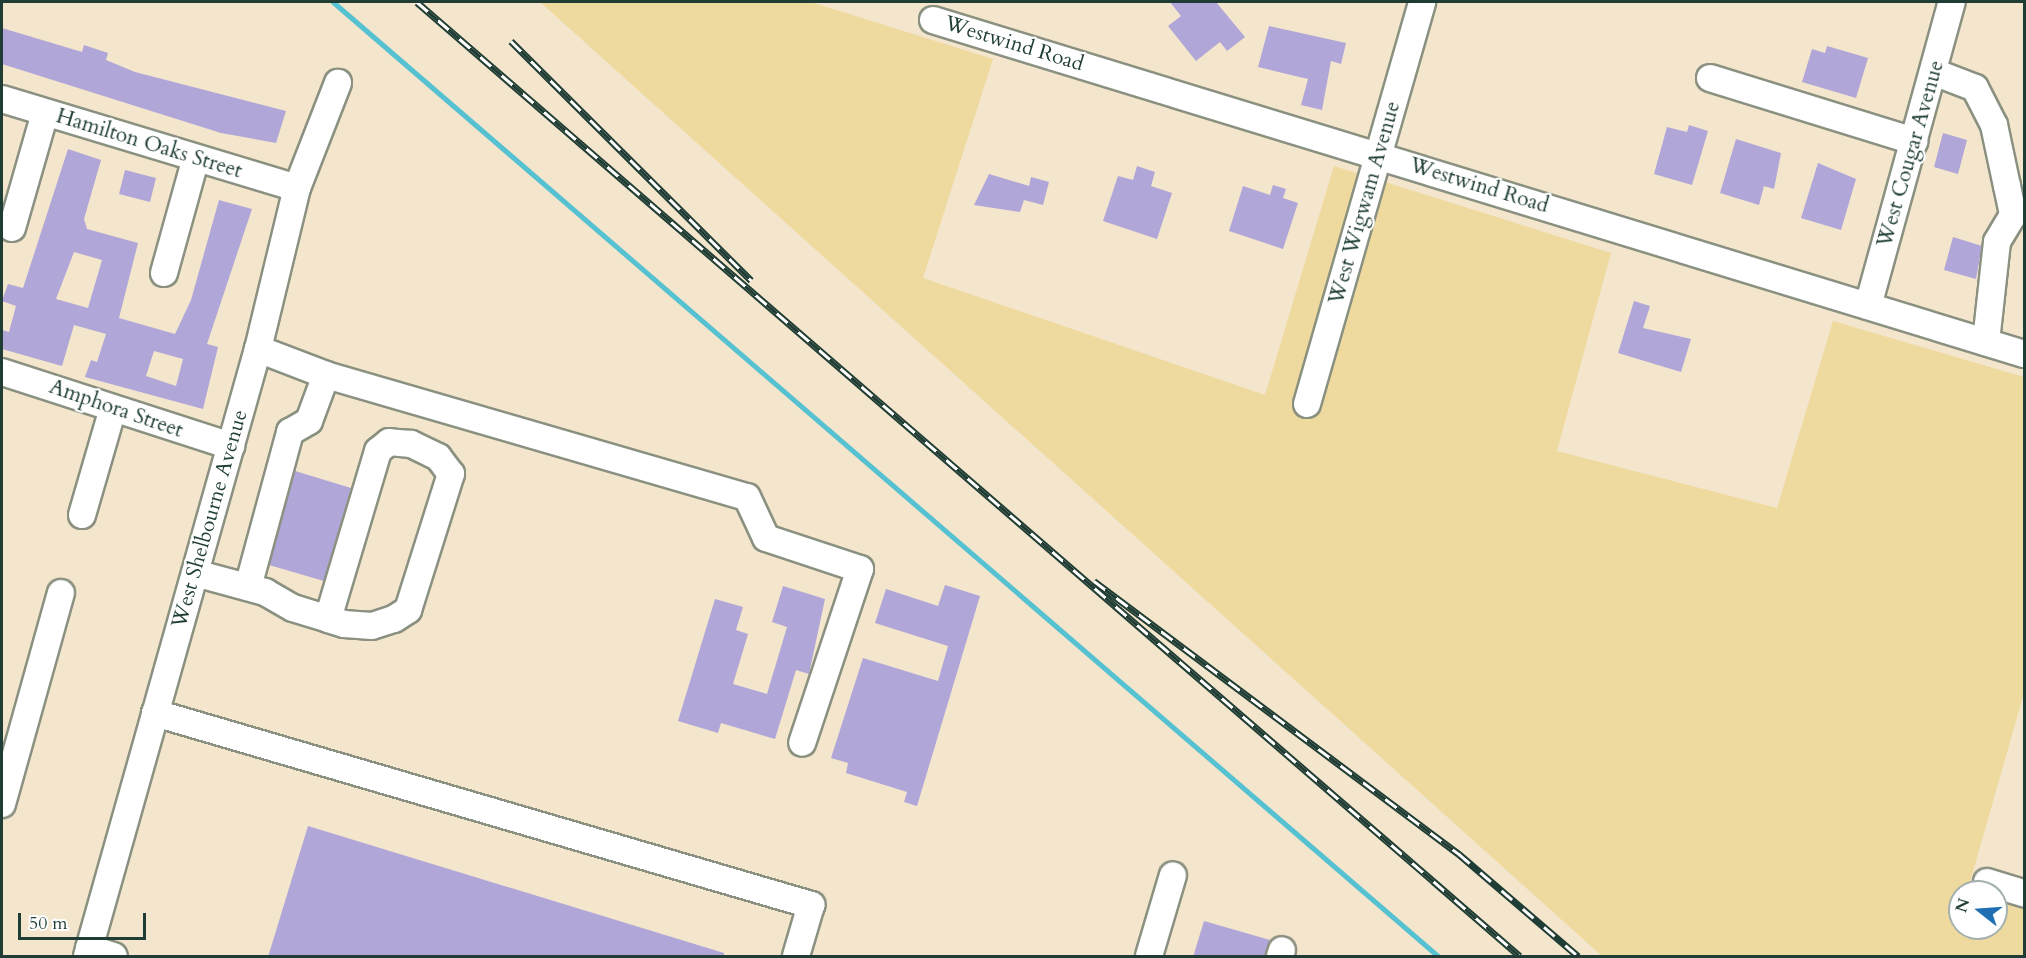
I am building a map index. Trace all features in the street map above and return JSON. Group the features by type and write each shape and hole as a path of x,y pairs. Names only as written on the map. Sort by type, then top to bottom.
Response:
{"street":[{"name":"West Wigwam Avenue","path":"1307,404 1422,2"},
{"name":"West Cougar Avenue","path":"1868,306 1952,2"},
{"name":"Westwind Road","path":"933,20 2025,354"},
{"path":"1934,72 1975,88 1994,125 2013,215 1997,242 1986,342"},
{"path":"1710,78 1914,141"},
{"name":"West Shelbourne Avenue","path":"88,952 258,349 297,188 338,83"},
{"name":"Hamilton Oaks Street","path":"2,99 297,188"},
{"path":"12,228 45,113"},
{"path":"164,273 196,158"},
{"path":"258,349 326,375 747,497 766,538 860,569 802,743"},
{"name":"Amphora Street","path":"2,372 231,446"},
{"path":"248,587 290,432 309,421 326,375"},
{"path":"82,515 113,408"},
{"path":"195,573 248,587 328,619 372,626 408,610 451,474 438,457 411,444 389,442 378,452 328,619"},
{"path":"2,804 61,593"},
{"path":"155,713 811,905 796,957"},
{"path":"1149,957 1173,875"},
{"path":"2008,888 2025,893"},
{"path":"88,952 114,957"}],"sand":[{"path":"540,2 811,2 993,59 923,278 1265,395 1334,166 1611,253 1557,451 1777,508 1833,321 2024,377 2024,693 1971,880 1948,880 1948,940 2008,940 2008,901 2024,906 2024,956 1602,956"}],"building":[{"path":"1170,2 1216,2 1245,37 1227,51 1220,42 1196,61 1168,26 1181,16"},
{"path":"1269,26 1346,43 1341,64 1331,61 1322,110 1301,105 1308,79 1258,67"},
{"path":"2,28 82,52 84,45 108,53 106,60 135,72 286,111 276,143 221,133 2,64"},
{"path":"1827,46 1868,58 1856,98 1802,82 1812,49 1825,53"},
{"path":"1689,125 1708,131 1692,185 1654,174 1667,127 1687,132"},
{"path":"1943,133 1967,140 1958,174 1934,167"},
{"path":"1736,139 1781,153 1774,189 1764,186 1759,205 1720,193"},
{"path":"68,149 101,160 84,219 87,229 138,243 119,318 175,334 191,300 219,200 252,209 207,344 218,347 203,409 85,377 91,360 97,362 106,334 74,325 62,366 2,349 2,330 9,332 16,306 2,301 8,284 23,288","holes":["74,252 102,260 88,308 56,299","154,351 183,359 176,386 146,376"]},
{"path":"1818,163 1856,179 1841,230 1801,218"},
{"path":"1137,166 1155,172 1151,186 1172,193 1157,239 1103,221 1118,176 1133,180"},
{"path":"125,170 156,178 150,202 119,194"},
{"path":"989,174 1029,186 1031,177 1049,182 1043,205 1024,200 1020,212 974,205"},
{"path":"1273,185 1286,189 1283,198 1298,203 1283,249 1229,231 1243,186 1270,195"},
{"path":"1953,237 1982,246 1976,279 1944,270"},
{"path":"1634,301 1650,306 1643,328 1691,339 1681,372 1618,353"},
{"path":"295,471 351,488 324,581 269,565"},
{"path":"945,585 980,596 917,806 904,802 907,792 846,773 848,763 831,758 863,658 938,681 948,646 875,623 886,589 938,606"},
{"path":"783,586 825,599 809,674 796,670 775,739 721,723 718,733 678,721 715,599 743,607 736,630 748,634 733,684 767,694 787,627 772,622"},
{"path":"308,826 724,953 724,957 268,957"},
{"path":"1204,921 1270,940 1265,957 1193,957"}],"waterway":[{"path":"333,2 1438,956"}],"railway":[{"path":"417,2 1520,956"},
{"path":"511,41 751,280"},
{"path":"1094,581 1459,854 1578,956"}]}
